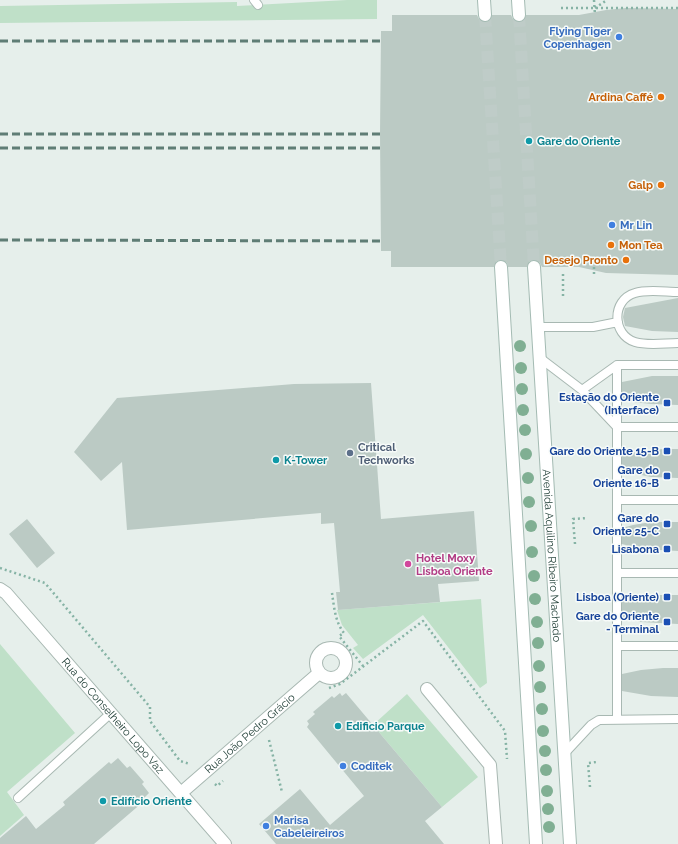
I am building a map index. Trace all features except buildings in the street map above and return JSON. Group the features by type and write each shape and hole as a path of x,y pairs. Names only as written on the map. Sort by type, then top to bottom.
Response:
{"main road":[{"path":"484,0 485,15"},
{"path":"518,0 519,15"},
{"path":"501,267 536,844"},
{"name":"Avenida Aquilino Ribeiro Machado","path":"534,267 570,844"},
{"name":"Rua do Conselheiro Lopo Vaz","path":"0,589 6,593 225,844"},
{"name":"Rua João Pedro Grácio","path":"181,793 319,673"},
{"path":"427,689 490,765 496,844"}],"lane":[{"path":"678,292 635,293 622,302 618,310 618,322 622,333 635,342 678,343"},
{"path":"538,327 593,327 618,322"},
{"path":"540,358 582,390 617,427 678,427"},
{"path":"582,390 617,365 678,365"},
{"path":"617,365 617,719"},
{"path":"617,500 678,500"},
{"path":"617,573 678,573"},
{"path":"617,646 678,646"},
{"path":"18,798 111,713"},
{"path":"564,754 596,722 617,719 678,719"}],"path":[{"path":"594,0 594,15"},
{"path":"594,8 607,0"},
{"path":"561,8 678,8"},
{"path":"594,267 594,274"},
{"path":"563,274 563,298"},
{"path":"575,544 573,519 587,518"},
{"path":"0,568 45,583 150,707 150,721 180,761 190,764 194,761"},
{"path":"332,593 340,628 344,633 339,636 363,666"},
{"path":"340,684 422,621 476,693"},
{"path":"269,740 282,792"},
{"path":"590,787 588,763 597,762"}],"green space":[{"path":"347,0 377,0 377,19 0,23 0,6 237,2 237,6"},
{"path":"481,599 487,683 480,688 423,615 363,659 353,648 358,645 342,625 337,610"},
{"path":"0,644 75,733 7,792 24,815 0,836"},
{"path":"407,694 478,777 442,807 373,725"}],"tunnel":[{"path":"485,15 501,267"},
{"path":"519,15 534,267"}],"railway":[{"path":"0,41 381,41"},
{"path":"0,134 380,134"},
{"path":"0,148 381,148"},
{"path":"0,240 381,241"}],"place":[{"name":"Flying Tiger Copenhagen","path":"619,37"},
{"name":"Ardina Caffé","path":"661,97"},
{"name":"Gare do Oriente","path":"529,141"},
{"name":"Galp","path":"661,185"},
{"name":"Mr Lin","path":"612,225"},
{"name":"Mon Tea","path":"611,245"},
{"name":"Desejo Pronto","path":"626,260"},
{"name":"Estação do Oriente (Interface)","path":"667,403"},
{"name":"Gare do Oriente 15-B","path":"667,451"},
{"name":"Critical Techworks","path":"350,453"},
{"name":"K-Tower","path":"276,460"},
{"name":"Gare do Oriente 16-B","path":"667,476"},
{"name":"Gare do Oriente 25-C","path":"667,524"},
{"name":"Lisabona","path":"667,549"},
{"name":"Hotel Moxy Lisboa Oriente","path":"408,564"},
{"name":"Lisboa (Oriente)","path":"667,597"},
{"name":"Gare do Oriente - Terminal","path":"667,622"},
{"name":"Edificio Parque","path":"338,726"},
{"name":"Coditek","path":"343,766"},
{"name":"Edifício Oriente","path":"103,801"},
{"name":"Marisa Cabeleireiros","path":"266,826"}]}
